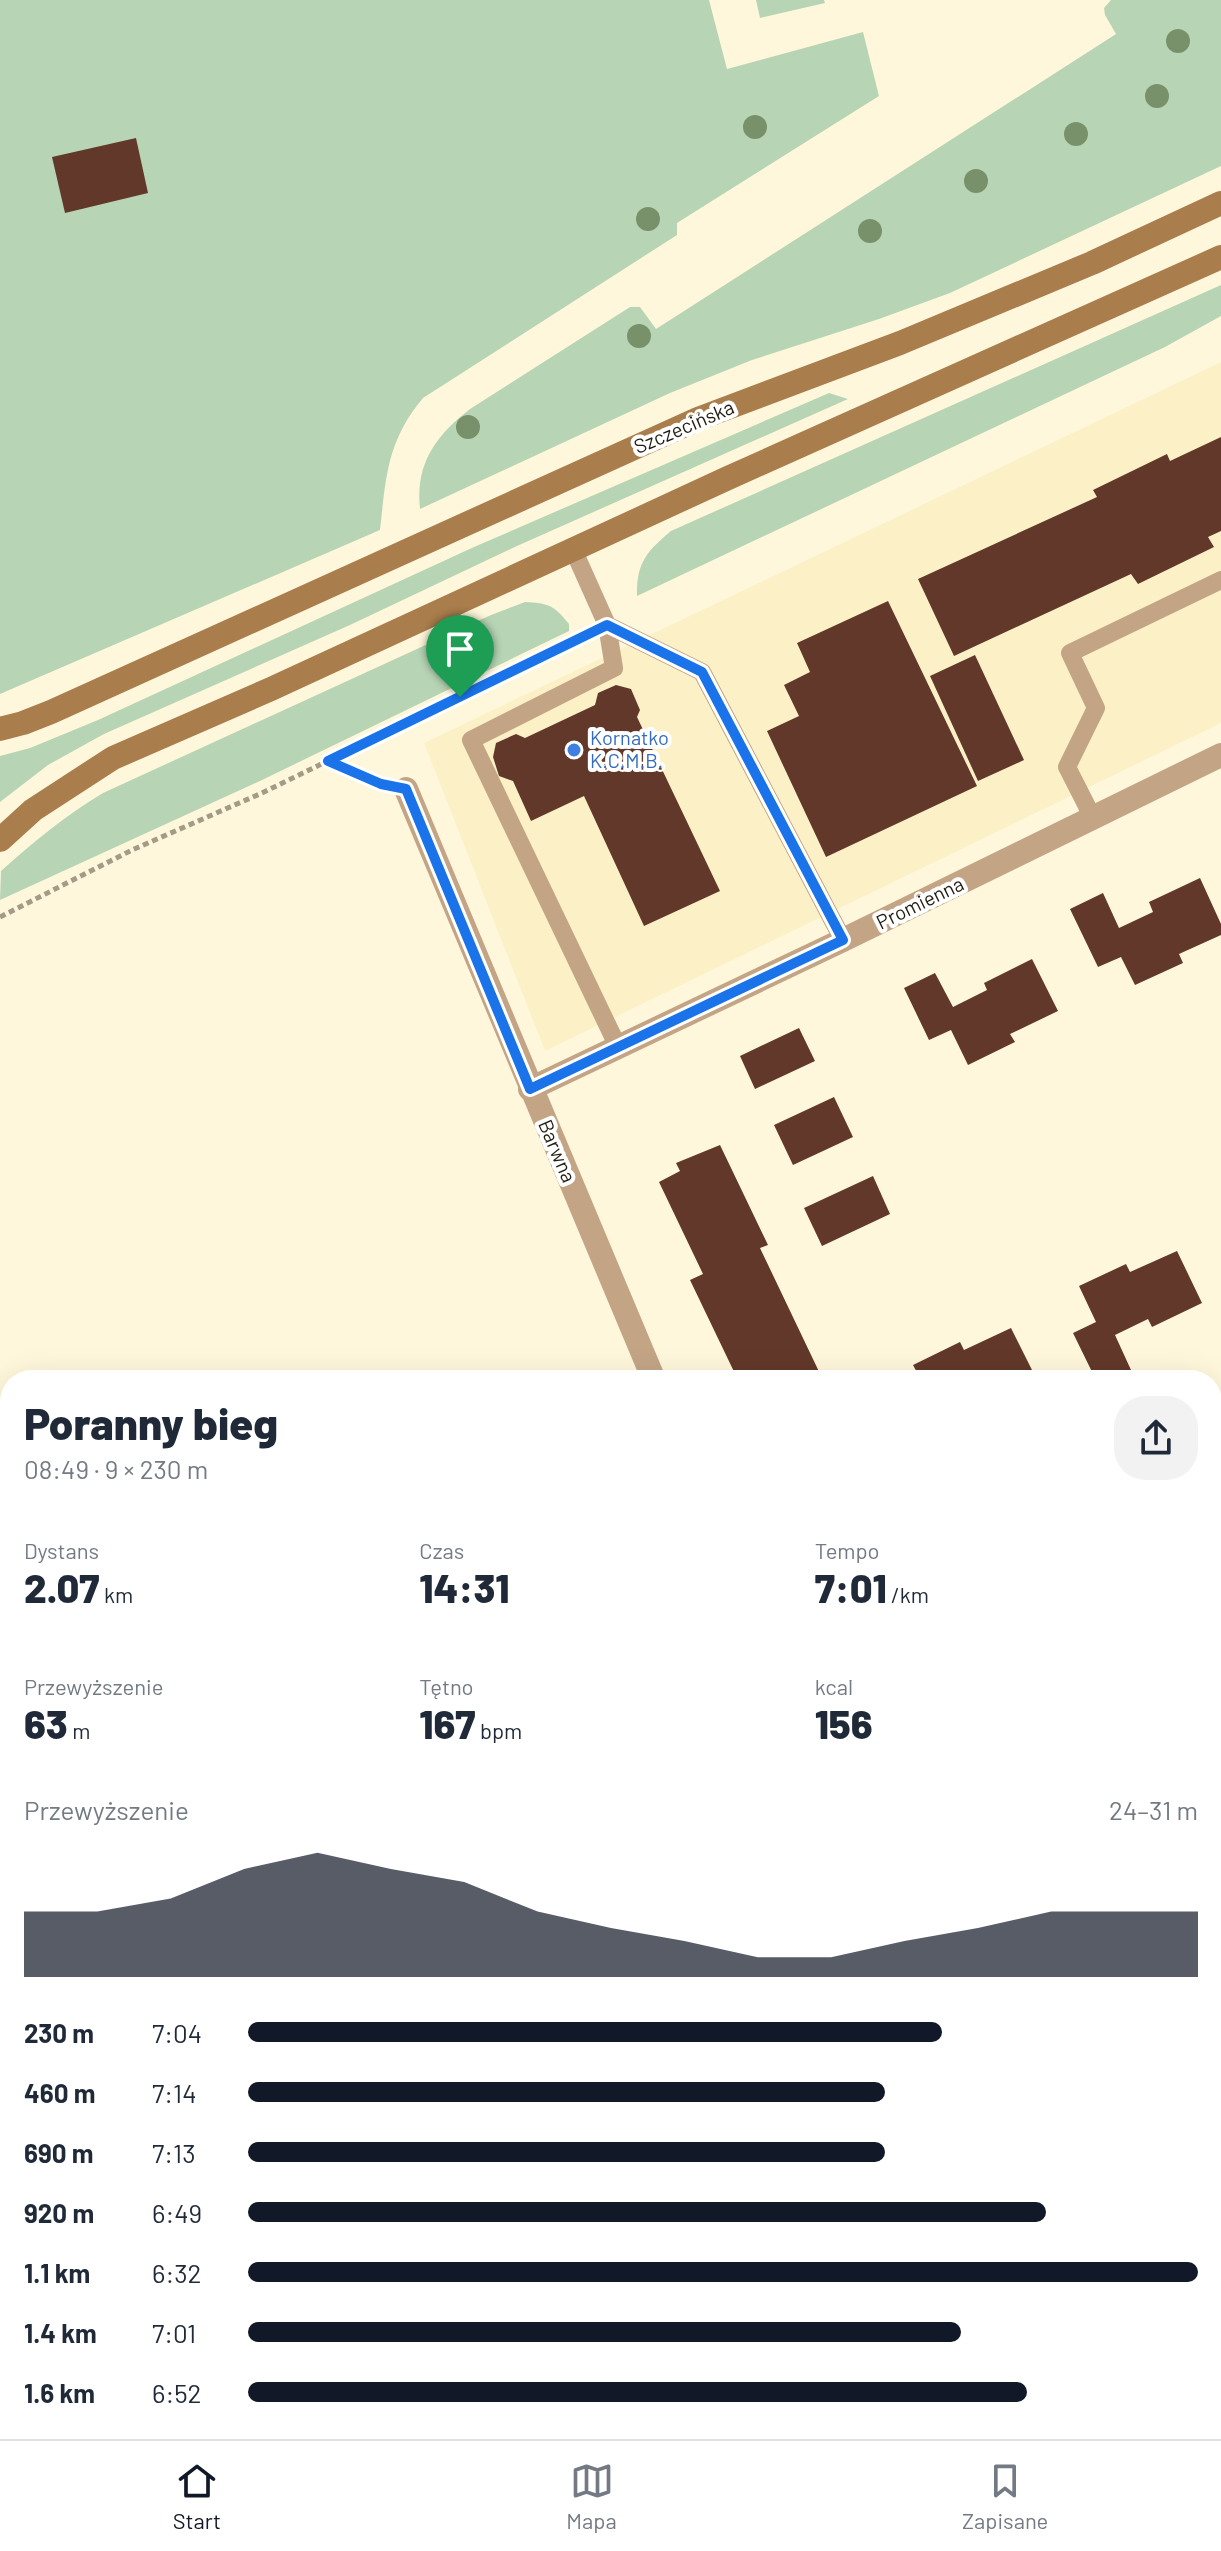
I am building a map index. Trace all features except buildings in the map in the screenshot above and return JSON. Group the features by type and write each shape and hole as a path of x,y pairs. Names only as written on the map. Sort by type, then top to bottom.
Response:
{"main road":[{"name":"Szczecińska","path":"0,729 51,712 698,419 900,343 1092,263 1221,203"},
{"path":"0,840 33,810 113,758 1221,257"}],"street":[{"name":"Promienna","path":"530,1089 1221,755"},
{"name":"Barwna","path":"406,789 650,1370"}],"lane":[{"path":"573,549 607,625 614,668 471,740 618,1047"},
{"path":"1093,818 1067,767 1096,708 1070,653 1221,580"},
{"path":"607,625 702,672 843,940"}],"path":[{"path":"0,917 132,850 262,793 607,625"},
{"path":"328,761 381,784 406,789"}],"shaded area":[{"path":"1221,362 1221,723 545,1051 424,743"}],"green space":[{"path":"0,0 709,0 727,69 863,32 879,96 677,223 677,235 423,398 402,429 390,460 380,530 0,694"},
{"path":"756,0 824,0 825,3 760,18"},
{"path":"1111,0 1221,0 1221,166 950,293 752,360 670,393 420,509 421,478 430,452 447,429 470,409 630,307 640,307 656,329 1116,34 1105,15 1104,8"},
{"path":"1221,285 1221,316 1165,347 637,596 641,566 655,545 671,531"},
{"path":"829,393 848,399 104,734 48,765 0,802 0,756 30,748 98,720 474,547"},
{"path":"525,602 545,604 555,609 569,624 569,631 260,781 0,900 1,871 50,829 103,793"}],"place":[{"name":"Kornatko K.C.M.B.","path":"574,750"}],"route":[{"path":"607,625 702,672 843,940 530,1089 406,789 381,784 328,761 460,697 607,625"}]}
